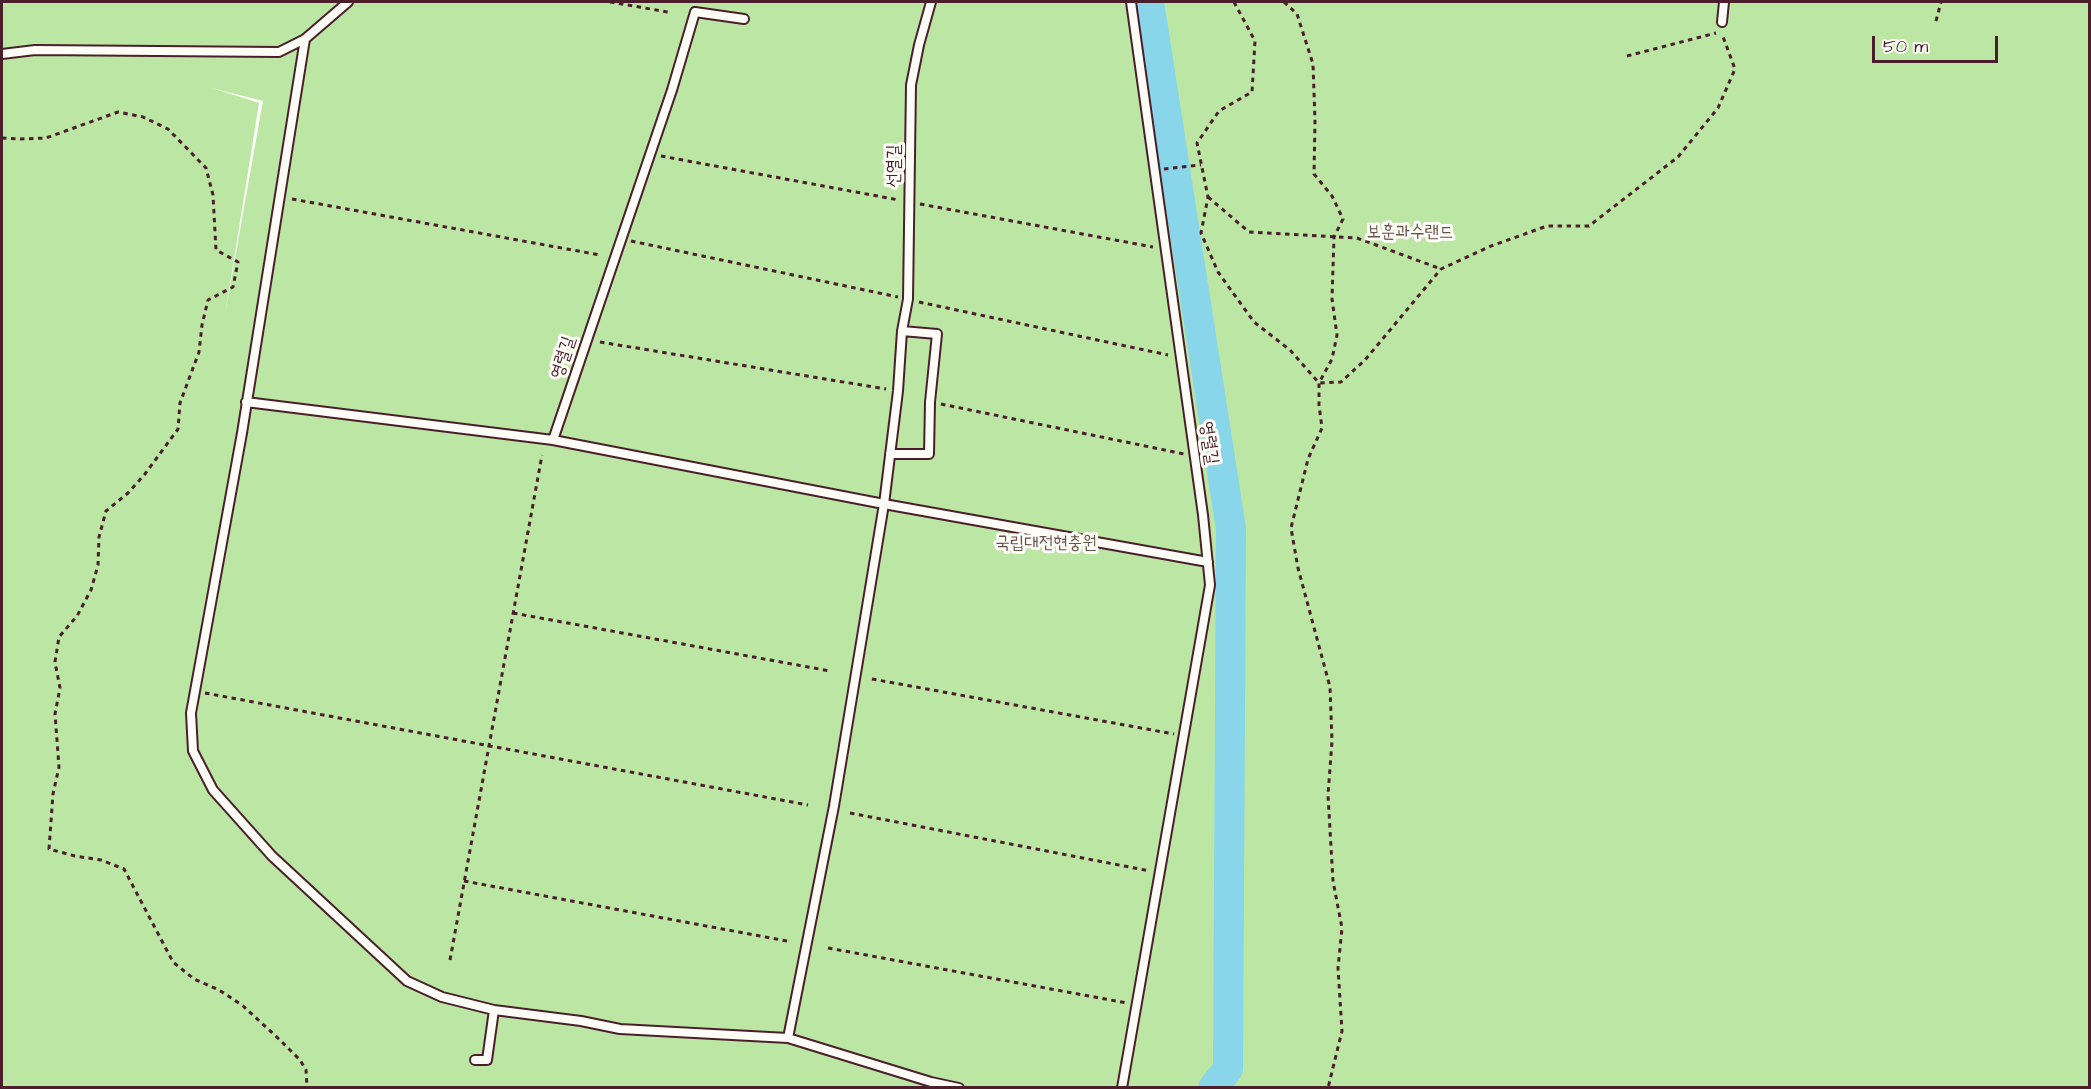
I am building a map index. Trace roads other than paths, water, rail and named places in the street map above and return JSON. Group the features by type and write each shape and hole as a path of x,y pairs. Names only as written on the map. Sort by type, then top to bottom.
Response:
{"lane":[{"path":"2,54 35,50 279,52 305,39 348,2"},
{"name":"선열길","path":"902,331 908,299 911,85 931,2"},
{"name":"영렬길","path":"1122,1088 1210,585 1131,2"},
{"path":"1722,22 1724,2"},
{"name":"영렬길","path":"553,441 672,90 695,12 744,19"},
{"path":"305,39 246,402 191,713 193,751 213,790 272,856 407,981 442,997 494,1010 581,1021 620,1029 788,1038 931,1082 959,1088"},
{"path":"788,1038 834,806 884,504 890,454 898,391 902,331 937,334 930,402 929,454 890,454"},
{"path":"246,402 553,441 884,504 1208,562"},
{"path":"475,1060 487,1060 494,1010"}],"waterway":[{"path":"1149,2 1231,529 1228,1069 1213,1088"}],"park label":[{"name":"보훈과수랜드","path":"1410,233"},
{"name":"국립대전현충원","path":"1046,544"}]}
